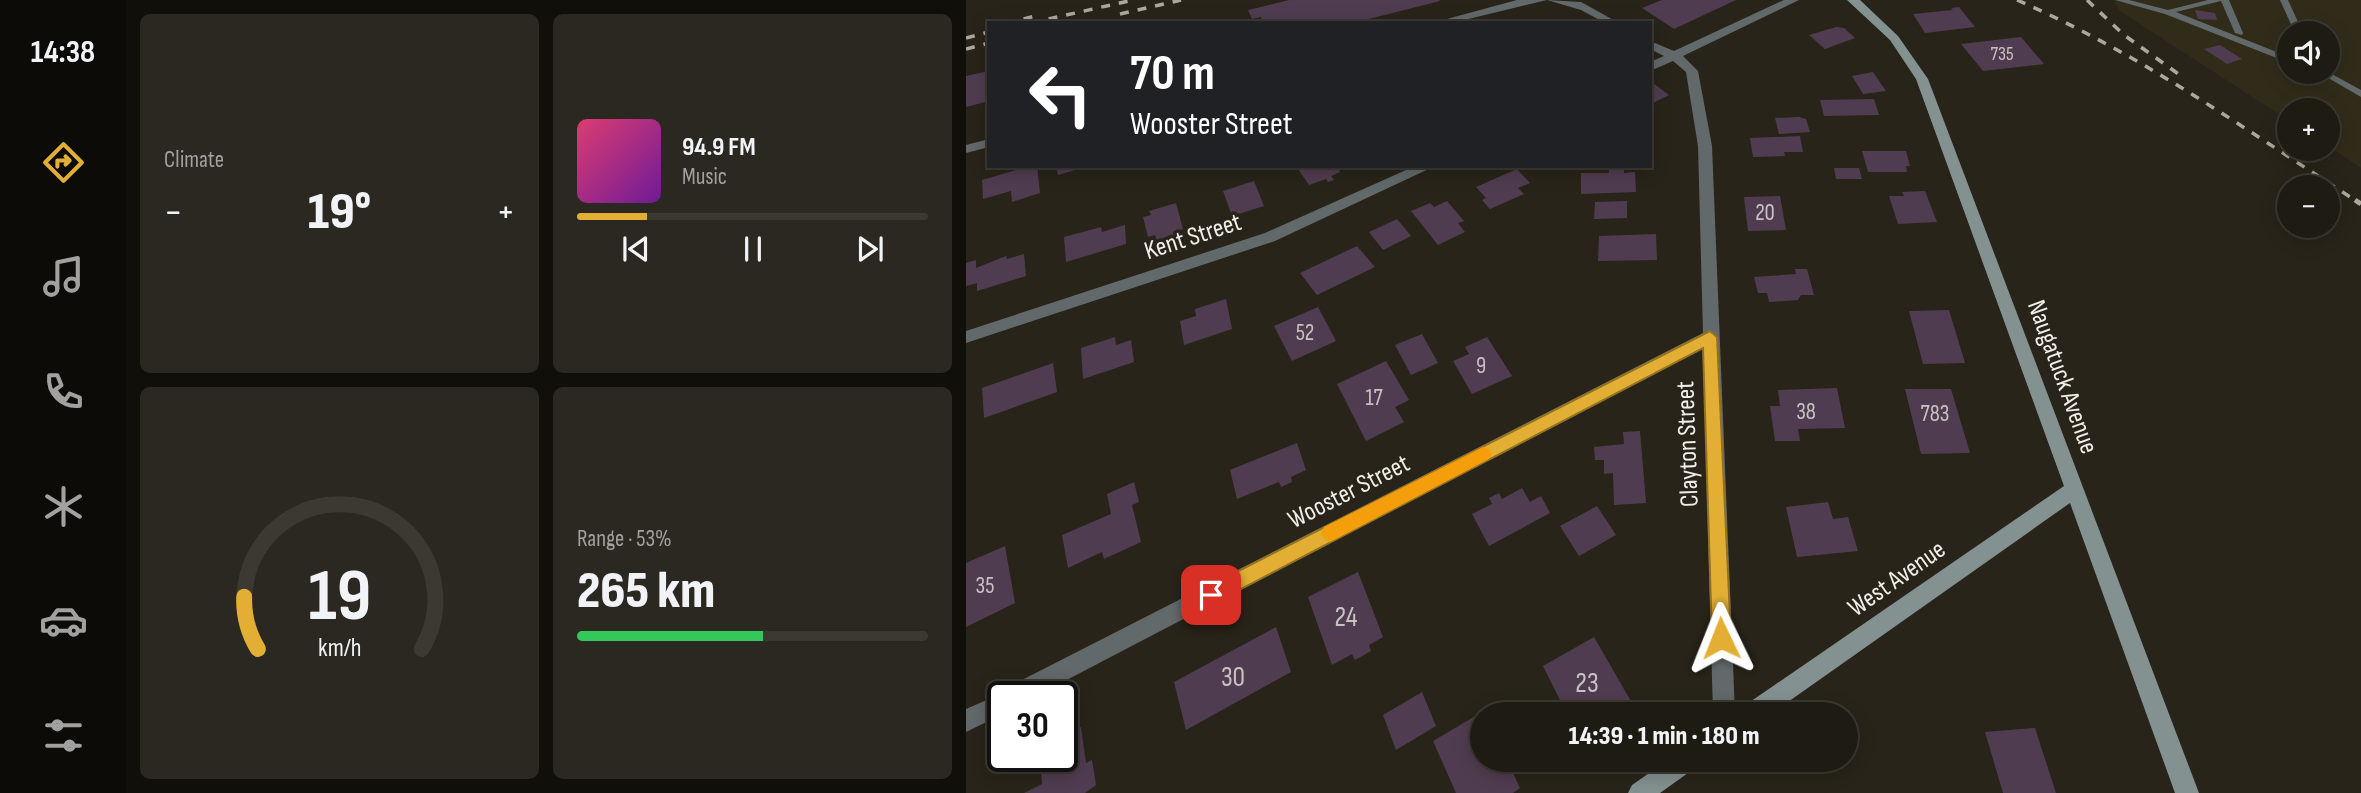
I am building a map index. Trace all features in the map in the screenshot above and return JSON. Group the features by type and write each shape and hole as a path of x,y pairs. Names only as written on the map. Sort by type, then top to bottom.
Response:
{"main road":[{"name":"Naugatuck Avenue","path":"1853,0 1894,38 1922,79 2187,793"},
{"name":"West Avenue","path":"1769,702 2075,489"},
{"path":"1640,793 1670,772"}],"street":[{"path":"1445,21 1505,5 1541,0"},
{"path":"1553,0 1593,10 1610,21"},
{"path":"1652,66 1793,0"},
{"path":"1652,46 1675,55"},
{"name":"Clayton Street","path":"1675,55 1692,71 1705,146 1724,702"},
{"path":"966,149 987,144"},
{"name":"Kent Street","path":"966,337 1270,237 1424,168"},
{"name":"Wooster Street","path":"1043,681 1710,337"},
{"path":"966,721 987,710"}],"lane":[{"path":"2119,0 2168,12 2277,55"},
{"path":"2168,12 2218,0"},
{"path":"2225,0 2239,33"},
{"path":"2284,0 2293,21"},
{"path":"2340,82 2361,94"}],"shaded area":[{"path":"2113,0 2361,0 2361,168 2340,154 2340,98 2277,98 2277,113 2120,11"}],"building":[{"path":"1289,0 1440,1 1361,21 1262,21 1261,17 1252,19 1248,10"},
{"path":"1662,0 1736,0 1674,29 1642,8"},
{"path":"1959,7 1975,27 1925,33 1913,14 1953,10 1951,8"},
{"path":"2195,10 2215,13 2217,20 2198,19"},
{"path":"1836,27 1844,28 1855,38 1825,49 1809,35"},
{"path":"2021,37 2044,64 1983,71 1961,44"},
{"path":"2220,45 2242,59 2227,64 2204,49"},
{"path":"987,71 987,102 966,107 966,76"},
{"path":"1873,72 1886,91 1863,94 1852,76"},
{"path":"1653,83 1669,95 1652,104"},
{"path":"1874,99 1879,115 1824,116 1820,100"},
{"path":"1775,118 1806,119 1810,132 1779,134"},
{"path":"1800,136 1803,152 1784,152 1785,156 1753,157 1750,138"},
{"path":"1862,151 1906,151 1910,166 1906,166 1907,172 1868,172"},
{"path":"1023,168 1037,168 1040,193 1012,202 1011,191 983,199 982,180"},
{"path":"1056,168 1082,168 1058,175"},
{"path":"1297,168 1337,168 1340,172 1331,176 1334,180 1328,182 1326,179 1309,185"},
{"path":"1609,168 1624,168 1624,173 1635,172 1636,192 1581,194 1581,173 1609,173"},
{"path":"1834,168 1859,168 1862,179 1836,179"},
{"path":"1517,169 1530,183 1518,188 1524,194 1490,209 1482,200 1486,198 1476,187"},
{"path":"1254,181 1264,206 1232,216 1223,191"},
{"path":"1925,191 1937,222 1898,224 1889,196 1904,196 1902,192"},
{"path":"1780,196 1786,230 1748,231 1744,197"},
{"path":"1447,201 1464,221 1458,223 1465,232 1438,245 1411,211 1430,203 1434,207"},
{"path":"1627,201 1627,218 1594,219 1595,202"},
{"path":"1176,203 1183,229 1157,241 1155,235 1148,237 1143,217 1151,215 1149,211"},
{"path":"1397,219 1411,236 1383,250 1369,232"},
{"path":"1125,225 1126,244 1066,262 1064,237 1101,227 1102,232"},
{"path":"1656,234 1657,260 1598,261 1599,236"},
{"path":"1357,246 1375,267 1317,295 1300,273"},
{"path":"1024,254 1026,276 977,291 977,283 966,286 966,263 976,260 976,268 1006,256 1007,259"},
{"path":"1795,269 1807,269 1814,295 1801,295 1798,300 1769,302 1767,293 1758,293 1754,277 1796,274"},
{"path":"1226,299 1232,329 1184,345 1180,321 1196,316 1195,309"},
{"path":"1318,307 1336,341 1292,361 1274,326"},
{"path":"1949,310 1965,363 1923,364 1909,311"},
{"path":"1422,334 1438,363 1411,375 1395,345"},
{"path":"1115,337 1116,345 1131,340 1134,362 1083,379 1081,348"},
{"path":"1487,337 1512,376 1472,394 1453,361 1469,354 1465,347"},
{"path":"1386,361 1409,400 1395,407 1404,422 1366,441 1337,384"},
{"path":"1053,363 1057,392 984,418 982,388"},
{"path":"1837,388 1845,428 1798,429 1800,441 1775,441 1770,406 1780,406 1778,390"},
{"path":"1905,389 1951,389 1970,453 1921,454"},
{"path":"1640,431 1646,503 1614,505 1613,473 1604,474 1604,460 1595,460 1594,447 1624,444 1623,432"},
{"path":"1297,443 1306,470 1291,477 1292,482 1281,487 1279,482 1237,499 1230,470"},
{"path":"1134,482 1139,502 1132,505 1141,542 1104,559 1102,552 1068,568 1062,535 1111,514 1107,494"},
{"path":"1522,488 1530,502 1541,496 1550,513 1489,546 1472,514 1492,504 1489,498 1499,493 1502,499"},
{"path":"1828,502 1833,519 1848,517 1858,551 1797,557 1786,507"},
{"path":"1597,506 1616,535 1579,556 1560,526"},
{"path":"1005,546 1015,603 966,627 966,563"},
{"path":"1358,572 1383,637 1369,645 1371,651 1355,660 1352,654 1332,665 1308,597"},
{"path":"1276,627 1291,672 1186,730 1174,682"},
{"path":"1594,637 1631,702 1561,702 1543,666"},
{"path":"1422,692 1436,726 1396,750 1383,715"},
{"path":"1470,719 1470,772 1513,772 1520,788 1513,793 1456,793 1433,741"},
{"path":"1081,727 1086,763 1092,760 1096,785 1085,793 1024,793 1042,784 1041,772 1078,772 1078,728"},
{"path":"2035,728 2056,793 2003,793 1985,732"}],"railway":[{"path":"1040,21 1133,0"},
{"path":"1120,14 1181,0"},
{"path":"2017,0 2149,68 2358,202"},
{"path":"2087,0 2124,35 2184,78"},
{"path":"1014,21 1040,15"},
{"path":"966,38 987,33"},
{"path":"966,49 987,44"}],"slow traffic":[{"path":"1330,533 1483,454"}],"route":[{"path":"1211,595 1710,337 1721,638"}]}
